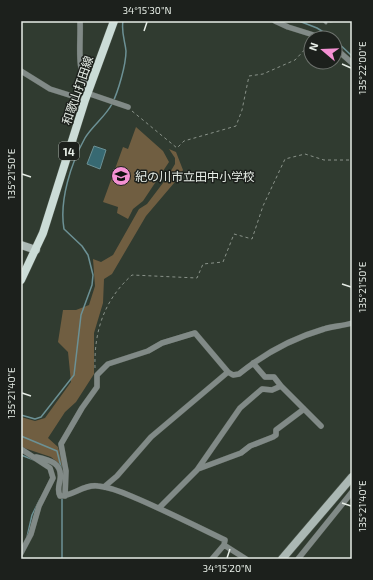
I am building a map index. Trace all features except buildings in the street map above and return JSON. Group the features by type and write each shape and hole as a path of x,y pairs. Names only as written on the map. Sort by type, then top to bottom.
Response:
{"main road":[{"name":"和歌山打田線","path":"21,280 36,250 87,94 114,21"}],"street":[{"path":"80,21 80,68 87,94"},
{"path":"275,21 303,32"},
{"path":"343,55 352,63"},
{"path":"22,72 50,89 87,94 128,107"},
{"path":"21,245 36,250"},
{"path":"65,496 66,471 61,444 82,408 97,387 97,375 108,364 148,351 162,343 195,334 228,372 234,375 239,374 253,363 294,340 325,328 352,323"},
{"path":"253,363 265,377 274,376 281,386 321,426"},
{"path":"104,487 117,476 151,437 228,372"},
{"path":"159,508 197,470 249,399 262,389 272,390 281,386"},
{"path":"197,470 241,453 250,446 273,437 276,435 276,430 304,409"},
{"path":"21,449 36,457 50,468 53,478 39,506 31,534 21,553"},
{"path":"36,457 51,461 58,465 60,478 58,490 60,496 65,496 87,487 104,487 122,492 159,508 225,540 224,545 212,559"},
{"path":"282,559 352,477"},
{"path":"298,559 352,492"},
{"path":"224,545 246,559"}],"path":[{"path":"128,107 177,148 184,141 236,126 242,110 249,76 263,74 295,60 303,52"},
{"path":"97,375 95,373 95,358 98,325 113,298 132,275 197,278 203,264 223,262 234,234 252,239 263,206 285,159 304,154 324,160 352,160"}],"shaded area":[{"path":"136,127 163,151 169,162 143,201 133,209 128,219 117,213 118,207 103,202 123,147 128,149"},
{"path":"169,149 176,152 183,170 180,176 146,216 112,274 104,279 103,303 94,333 94,374 76,402 65,412 48,438 58,447 63,467 51,457 21,447 21,417 35,421 45,418 71,382 68,352 58,342 63,310 76,310 89,305 95,286 93,259 101,262 113,255 139,209 147,204 166,179 175,164 175,158"}],"water":[{"path":"94,146 106,150 100,169 87,164"}],"waterway":[{"path":"21,415 35,419 41,417 74,375 81,315 92,285 93,275 88,255 82,246 64,229 63,206 67,182 80,148 85,138 109,109 119,86 125,64 126,51 123,21"},
{"path":"299,21 320,30"},
{"path":"343,48 352,56"},
{"path":"21,436 57,451 61,467"},
{"path":"21,455 34,460"},
{"path":"62,497 62,559"},
{"path":"27,537 32,515 40,499"}],"place":[{"name":"紀の川市立田中小学校","path":"121,176"}]}
